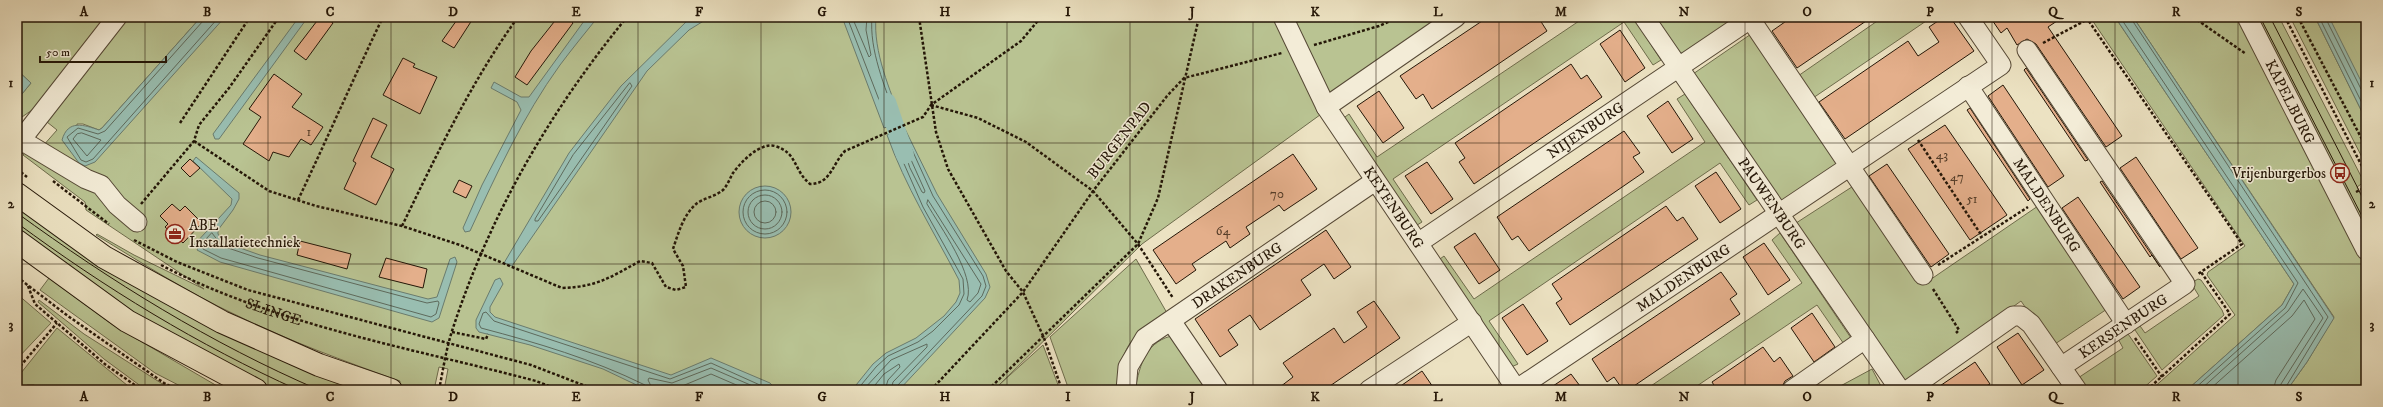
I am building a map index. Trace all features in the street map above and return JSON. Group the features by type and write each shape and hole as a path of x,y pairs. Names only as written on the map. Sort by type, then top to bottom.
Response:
{"main road":[{"name":"SLINGE","path":"25,188 104,257 222,322 319,365 391,390"},
{"path":"17,242 127,321 256,390"}],"street":[{"path":"116,17 38,115 19,143 86,179 101,184 134,230"},
{"name":"KEYENBURG","path":"1283,17 1326,107 1517,389"},
{"path":"1326,107 1456,17"},
{"name":"PAUWENBURG","path":"1644,17 1900,390"},
{"name":"MALDENBURG","path":"1517,389 2001,65 1968,17"},
{"name":"KAPELBURG","path":"2246,17 2366,250"},
{"path":"1751,18 1923,275"},
{"name":"NIJENBURG","path":"1418,243 1751,18"},
{"path":"2028,50 2185,284"},
{"name":"MALDENBURG","path":"1968,86 2126,324"},
{"name":"DRAKENBURG","path":"1126,390 1128,366 1145,338 1375,181"},
{"name":"KERSENBURG","path":"2061,367 2185,284"},
{"path":"1908,390 2013,316 2021,316 2031,324 2076,390"},
{"path":"1176,317 1218,390"},
{"path":"1369,390 1472,322"},
{"path":"1792,390 1865,339"}],"path":[{"path":"180,123 250,17"},
{"path":"104,220 127,192 141,204 194,141 199,124 229,88 279,17"},
{"path":"298,200 335,122 346,93 384,17"},
{"path":"402,226 446,135 493,52 518,17"},
{"path":"439,390 452,332 482,254 517,177 553,115 627,17"},
{"path":"919,17 936,132 948,169 1006,271 1023,292 1044,338 1062,390"},
{"path":"194,141 269,191 298,200 402,226 482,254 562,288 579,288 603,282 640,260 652,263 666,287 676,290 686,287 683,266 673,248 681,226 695,204 711,198 724,189 734,173 749,156 764,146 773,146 786,150 793,155 802,178 810,184 818,184 832,172 837,159 845,151 923,117 931,105 1021,41 1041,17"},
{"path":"988,390 1044,338 1138,244 1158,198 1199,17"},
{"path":"1184,78 1298,50 1379,26 1399,17"},
{"path":"2086,17 2242,244 2200,272 2185,284"},
{"path":"2028,50 2092,17"},
{"path":"2193,17 2251,58"},
{"path":"2285,17 2366,174"},
{"path":"2298,17 2366,147"},
{"name":"BURGENPAD","path":"931,390 1023,292 1093,191 1167,96 1184,78"},
{"path":"931,105 978,118 1026,142 1093,191 1138,244 1176,317"},
{"path":"1909,126 1982,236"},
{"path":"17,169 25,188"},
{"path":"48,178 114,228"},
{"path":"2363,188 2366,193"},
{"path":"1966,349 1955,333 1959,330 1923,275 2043,197"},
{"path":"134,230 177,262 248,290 531,365 596,390"},
{"name":"SLINGE","path":"157,262 227,294 323,326 536,381 559,390"},
{"path":"2147,390 2230,314 2200,272"},
{"path":"17,277 164,383 178,390"},
{"path":"28,286 35,304 106,365 142,390"},
{"path":"17,370 57,323"},
{"path":"2126,324 2162,377"},
{"path":"452,332 486,339 488,334"}],"green space":[{"path":"17,17 201,17 102,128 99,130 83,124 77,124 79,163 209,17 1455,17 1142,244 999,385 1043,345 1060,390 444,390 448,369 439,367 434,390 408,390 399,387 400,381 296,342 218,306 165,277 96,235 97,234 134,255 204,289 86,210 85,202 23,155 26,152 42,147 57,130 32,110 22,117 17,114 17,100 31,83 17,70"},
{"path":"1585,17 1633,17 1661,60 1653,65 1624,22 1393,179 1422,222 1414,227 1341,120 1349,114 1377,157"},
{"path":"1651,17 1742,17 1689,55 1673,51"},
{"path":"1883,17 1932,17 1813,98 1798,76"},
{"path":"2090,17 2115,17 2294,284 2282,305 2187,390 2151,390 2235,315 2207,275 2208,272 2245,246"},
{"path":"2133,17 2243,17 2366,255 2366,390 2287,390 2307,362 2334,317"},
{"path":"2250,17 2279,17 2364,182 2357,187 2366,206 2366,241"},
{"path":"2290,17 2315,17 2366,120 2366,165"},
{"path":"2318,17 2366,17 2366,108"},
{"path":"1754,32 1841,162 1780,203 1693,74"},
{"path":"1685,94 1757,200 1749,205 1720,163 1489,321 1518,364 1509,368 1436,262 1444,256 1474,299 1705,142 1677,99"},
{"path":"1858,183 1924,284 2038,206 2110,307 2052,346 2021,301 1910,381 1902,381 1793,225"},
{"path":"17,201 57,230 375,390 265,390 185,348 17,236"},
{"path":"1780,233 1853,341 1846,347 1817,305 1691,390 1645,390 1802,283 1772,240"},
{"path":"1136,259 1167,313 1144,328 1130,344 1121,363 1118,390 1069,390 1050,337"},
{"path":"49,278 113,325 224,390 188,390 155,373 40,290"},
{"path":"2198,279 2201,280 2224,315 2162,370 2133,327 2138,323 2145,333 2199,296 2191,283"},
{"path":"17,294 51,323 17,359"},
{"path":"39,300 84,334 172,390 146,390 104,359 38,302"},
{"path":"57,328 133,390 41,390 34,385 27,385 24,390 17,390 17,378"},
{"path":"2126,331 2157,376 2141,390 2082,390 2075,380 2123,348 2117,337"},
{"path":"1176,335 1212,390 1135,390 1142,362 1151,348 1158,342"},
{"path":"1872,369 1881,386 1880,390 1833,390"}],"water":[{"path":"201,17 225,17 95,162 85,166 79,163 62,140 68,129 77,125 88,126 99,130 102,128"},
{"path":"299,17 308,17 219,139 215,139 213,134"},
{"path":"587,17 598,17 560,65 534,105 500,167 470,231 465,232 463,228 482,185 521,110 517,102 491,88 494,82 521,97 529,97"},
{"path":"691,17 710,17 689,30 647,71 512,266 504,263 569,153 621,86"},
{"path":"842,17 876,17 877,44 883,71 902,122 884,128"},
{"path":"2115,17 2133,17 2334,318 2307,362 2287,390 2187,390 2282,305 2294,284"},
{"path":"2315,17 2329,17 2366,91 2366,120"},
{"path":"17,70 31,83 17,100"},
{"path":"905,129 937,194 986,274 990,287 985,298 899,390 852,390 873,364 886,353 916,338 944,316 956,302 960,293 959,280 911,191 887,135"},
{"path":"196,157 239,193 239,199 233,210 218,230 218,234 223,242 260,255 428,299 437,297 450,259 455,257 457,262 439,318 432,322 220,262 197,250 198,248 194,245 231,205 232,199 193,161"},
{"path":"760,186 770,186 784,193 791,207 791,217 784,231 770,238 760,238 750,234 743,227 739,217 739,207 743,197 750,190"},
{"path":"500,278 503,284 490,307 490,312 495,317 671,375 711,358 770,383 777,390 647,390 603,369 530,345 479,332 476,328 476,320 495,280"}],"building":[{"path":"320,17 325,17 333,23 306,60 294,51"},
{"path":"459,17 474,17 454,48 442,41"},
{"path":"558,17 567,17 573,23 527,85 515,77 531,51"},
{"path":"1488,17 1538,17 1547,31 1432,109 1423,94 1416,99 1400,76"},
{"path":"1792,17 1872,17 1797,68 1772,31"},
{"path":"1944,17 1950,17 1974,51 1845,139 1819,102 1908,41 1918,56 1939,42 1929,27"},
{"path":"1990,17 2063,17 2048,27 2122,136 2106,147 2036,44 2027,39 2017,45 2007,28 2001,33"},
{"path":"1620,30 1645,68 1625,82 1600,44"},
{"path":"403,58 415,64 413,67 437,77 420,114 383,95"},
{"path":"1571,64 1581,79 1587,75 1602,97 1474,184 1459,162 1465,158 1455,143"},
{"path":"2026,68 2088,160 2085,161 2024,70"},
{"path":"274,74 302,94 292,107 323,127 311,145 301,139 289,157 273,152 269,161 243,144 261,117 249,109"},
{"path":"2003,85 2064,176 2048,187 1988,96"},
{"path":"1379,91 1404,128 1383,143 1357,106"},
{"path":"1668,101 1693,139 1672,153 1647,116"},
{"path":"1970,108 2030,199 2028,201 1967,110"},
{"path":"373,118 387,125 371,157 394,169 376,205 344,189 356,163 353,161"},
{"path":"1945,125 2007,215 1970,240 1908,149"},
{"path":"1624,131 1640,153 1633,157 1644,172 1529,251 1518,236 1512,240 1497,217"},
{"path":"1293,154 1317,189 1284,211 1279,205 1246,227 1250,234 1230,248 1226,241 1192,264 1196,270 1176,284 1153,250"},
{"path":"2136,157 2198,248 2181,259 2120,168"},
{"path":"190,159 200,168 190,177 181,168"},
{"path":"1427,162 1453,199 1431,214 1405,176"},
{"path":"1887,164 1949,254 1931,267 1869,176"},
{"path":"1716,172 1741,209 1720,223 1695,186"},
{"path":"459,180 472,186 466,198 453,192"},
{"path":"2102,181 2152,255 2150,257 2100,182"},
{"path":"2078,197 2140,287 2123,299 2062,208"},
{"path":"172,204 180,211 185,206 202,223 183,243 165,227 168,224 160,216"},
{"path":"1666,206 1677,221 1683,217 1698,239 1570,325 1556,303 1562,299 1552,284"},
{"path":"1326,230 1351,267 1334,279 1324,264 1301,280 1311,295 1260,330 1250,315 1228,330 1238,345 1220,357 1195,319"},
{"path":"1475,233 1500,270 1479,284 1454,247"},
{"path":"300,241 351,254 347,269 297,255"},
{"path":"1764,243 1790,280 1768,295 1743,257"},
{"path":"386,258 427,269 423,288 379,277"},
{"path":"1721,272 1737,294 1730,299 1740,314 1628,390 1623,390 1614,377 1607,382 1592,359"},
{"path":"1374,301 1400,338 1324,390 1276,390 1293,377 1283,363 1334,328 1344,343 1367,327 1357,312"},
{"path":"1523,304 1548,341 1527,355 1502,318"},
{"path":"1812,313 1835,347 1814,362 1791,328"},
{"path":"2018,333 2044,370 2022,385 1997,347"},
{"path":"1763,347 1774,362 1780,357 1793,376 1785,381 1781,389 1717,390 1712,382"},
{"path":"1975,362 1990,384 1979,390 1934,390"},
{"path":"1422,371 1435,390 1395,390"},
{"path":"1571,374 1583,390 1547,390"}],"waterway":[{"path":"887,102 905,155"}],"tram line":[{"path":"2260,17 2366,224"},
{"path":"2270,17 2366,204"},
{"path":"17,213 89,263 163,310 239,352 319,390"},
{"path":"17,223 118,293 188,335 261,373 298,390"}],"place":[{"name":"Vrijenburgerbos","path":"2340,173"},
{"name":"ABE Installatietechniek","path":"175,234"}]}
